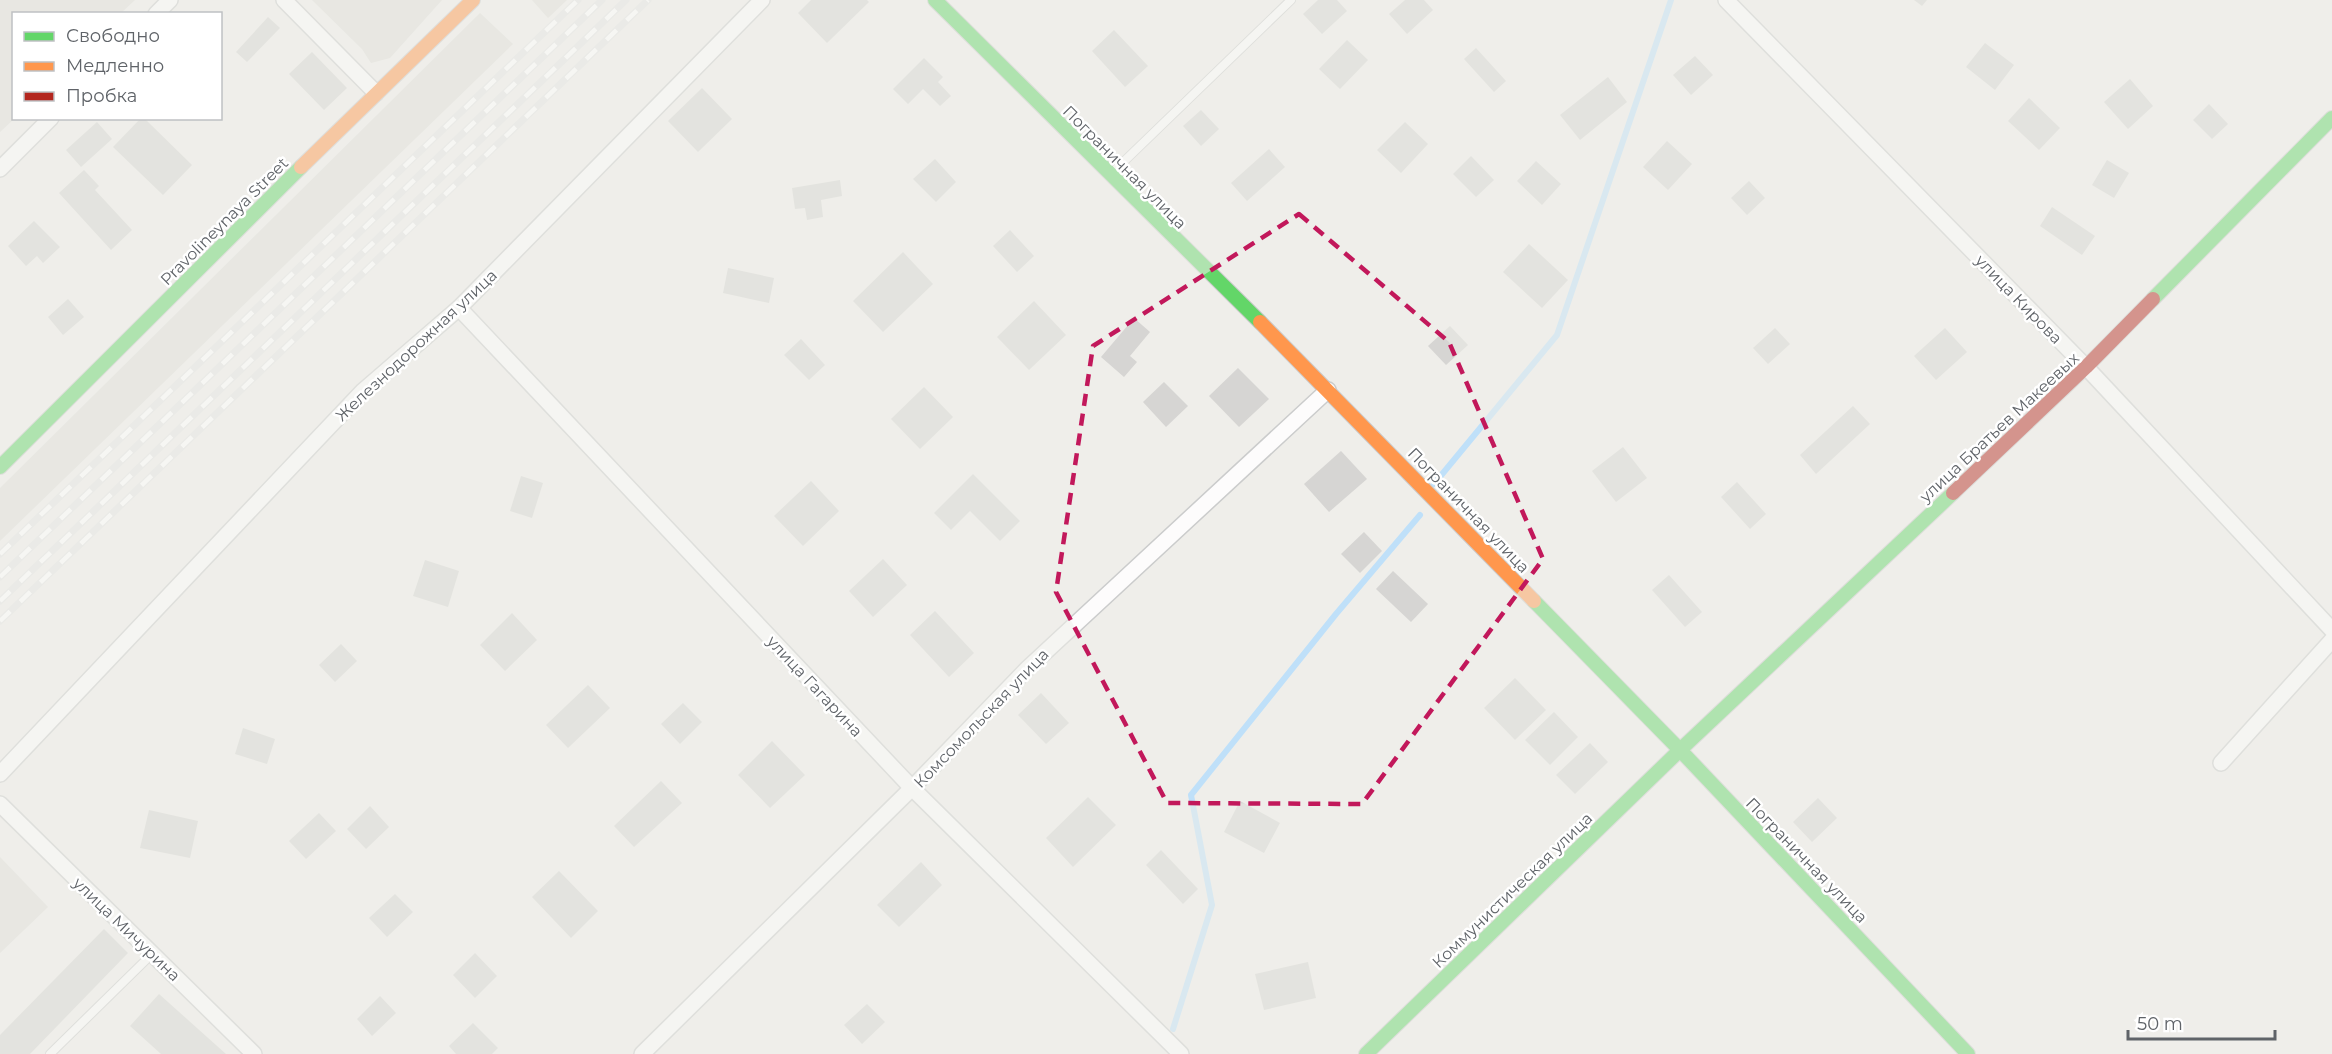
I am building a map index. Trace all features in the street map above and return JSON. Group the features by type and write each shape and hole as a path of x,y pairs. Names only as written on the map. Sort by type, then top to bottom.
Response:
{"street":[{"path":"158,12 170,0"},
{"path":"284,0 376,93"},
{"name":"Pravolineynaya Street","path":"0,467 376,93 473,0"},
{"name":"Железнодорожная улица","path":"0,774 363,391 459,308 762,0"},
{"name":"Пограничная улица","path":"935,0 1328,390 1680,750 1968,1054"},
{"name":"улица Кирова","path":"1726,0 2086,368 2332,630"},
{"name":"улица Братьев Макеевых","path":"1680,750 2086,368 2332,118"},
{"path":"0,169 49,120"},
{"name":"улица Гагарина","path":"459,308 912,788 1181,1054"},
{"name":"Комсомольская улица","path":"642,1054 912,788 1028,668 1328,390"},
{"path":"2221,763 2332,640"},
{"name":"Коммунистическая улица","path":"1366,1054 1680,750"},
{"name":"улица Мичурина","path":"0,804 254,1054"}],"lane":[{"path":"1109,175 1291,0"},
{"path":"50,1054 153,953"}],"highlighted area":[{"path":"1299,214 1449,342 1543,559 1362,804 1167,803 1056,592 1093,346"}],"shaded area":[{"path":"0,0 135,0 122,12 12,12 13,120 0,132"},
{"path":"312,0 442,0 390,58 371,63 362,49"},
{"path":"532,0 567,0 548,18"},
{"path":"480,13 513,44 0,541 0,488"},
{"path":"0,857 48,907 0,953"}],"building":[{"path":"811,0 867,0 869,2 827,43 798,13"},
{"path":"1318,0 1337,0 1347,11 1322,34 1303,14"},
{"path":"1405,0 1424,0 1433,10 1407,34 1389,14"},
{"path":"1914,0 1927,0 1922,6"},
{"path":"268,17 280,28 247,62 236,52"},
{"path":"1114,30 1148,66 1125,87 1092,51"},
{"path":"1347,40 1368,60 1340,89 1319,69"},
{"path":"1985,43 2014,65 1995,90 1966,67"},
{"path":"1476,48 1506,81 1494,92 1464,59"},
{"path":"312,52 347,88 324,110 289,74"},
{"path":"1695,56 1713,75 1691,95 1673,75"},
{"path":"924,58 943,77 938,82 951,96 940,106 923,89 908,104 893,89"},
{"path":"1608,77 1627,102 1580,140 1560,115"},
{"path":"2130,79 2153,106 2128,129 2104,102"},
{"path":"702,88 732,119 698,152 668,121"},
{"path":"2029,98 2060,128 2039,150 2008,121"},
{"path":"2209,104 2228,124 2212,139 2193,120"},
{"path":"1201,110 1219,129 1201,146 1183,126"},
{"path":"139,120 146,120 192,165 163,195 113,147"},
{"path":"97,122 112,139 81,167 66,150"},
{"path":"1405,122 1428,144 1401,173 1377,150"},
{"path":"1667,141 1692,164 1668,190 1643,167"},
{"path":"1269,149 1285,167 1247,201 1231,183"},
{"path":"1471,156 1494,180 1476,197 1453,174"},
{"path":"935,159 956,182 936,202 913,179"},
{"path":"2107,160 2129,173 2114,198 2092,185"},
{"path":"1536,161 1561,184 1542,205 1517,181"},
{"path":"84,170 99,186 95,190 132,230 111,250 59,193"},
{"path":"840,180 842,196 821,200 823,217 807,220 805,208 795,209 792,188"},
{"path":"1749,181 1765,198 1747,215 1731,198"},
{"path":"2052,207 2095,236 2082,255 2040,226"},
{"path":"34,221 60,247 43,263 37,256 26,266 8,246"},
{"path":"1010,230 1034,256 1017,272 993,246"},
{"path":"1529,244 1568,280 1542,308 1503,272"},
{"path":"903,252 933,284 883,332 853,301"},
{"path":"728,268 774,278 769,303 723,293"},
{"path":"68,299 84,317 63,335 48,317"},
{"path":"1034,301 1066,335 1029,370 997,337"},
{"path":"1134,318 1150,332 1130,356 1137,362 1124,377 1101,357"},
{"path":"1450,326 1468,345 1446,365 1428,346"},
{"path":"1775,328 1790,344 1768,364 1753,348"},
{"path":"1945,328 1967,352 1936,380 1914,356"},
{"path":"801,339 825,365 809,380 784,355"},
{"path":"1238,368 1269,399 1239,427 1209,396"},
{"path":"1164,382 1188,406 1166,427 1143,402"},
{"path":"924,387 953,417 920,449 891,419"},
{"path":"1853,406 1870,424 1816,474 1800,455"},
{"path":"1623,447 1647,478 1616,502 1592,471"},
{"path":"1341,451 1367,479 1329,512 1304,484"},
{"path":"973,474 1020,521 1000,541 970,511 951,530 934,513"},
{"path":"521,476 543,483 532,518 510,511"},
{"path":"811,481 839,511 803,546 774,516"},
{"path":"1737,482 1766,514 1750,529 1721,497"},
{"path":"1364,532 1382,551 1360,573 1341,554"},
{"path":"883,559 907,585 873,617 849,591"},
{"path":"425,560 459,571 448,607 413,596"},
{"path":"1393,571 1428,604 1411,622 1376,589"},
{"path":"1669,575 1702,612 1685,627 1652,590"},
{"path":"935,611 974,653 949,677 910,635"},
{"path":"512,613 537,640 505,671 480,645"},
{"path":"341,644 357,661 335,682 319,665"},
{"path":"1515,678 1546,710 1515,740 1484,708"},
{"path":"588,685 610,708 568,748 546,725"},
{"path":"1041,693 1069,723 1046,744 1018,715"},
{"path":"683,703 702,722 680,744 661,724"},
{"path":"1554,712 1578,737 1550,765 1525,740"},
{"path":"243,728 275,739 267,764 235,754"},
{"path":"772,741 805,775 770,808 738,775"},
{"path":"1590,743 1608,762 1575,794 1556,775"},
{"path":"661,781 682,803 634,847 614,826"},
{"path":"1088,797 1116,825 1073,867 1046,838"},
{"path":"1818,798 1837,818 1812,842 1793,822"},
{"path":"1240,801 1280,823 1264,853 1224,832"},
{"path":"370,806 389,827 366,849 347,829"},
{"path":"149,810 198,821 190,858 140,848"},
{"path":"319,813 336,831 306,859 289,841"},
{"path":"1161,850 1198,889 1183,904 1146,865"},
{"path":"921,862 942,885 899,927 877,905"},
{"path":"559,871 598,911 571,938 532,897"},
{"path":"395,894 413,912 387,937 369,918"},
{"path":"104,929 128,953 30,1054 0,1054 0,1035"},
{"path":"475,953 497,976 475,998 453,975"},
{"path":"1308,962 1316,998 1264,1010 1255,974"},
{"path":"159,994 226,1054 161,1054 130,1026"},
{"path":"380,996 396,1013 372,1036 357,1019"},
{"path":"867,1004 885,1022 862,1044 844,1025"},
{"path":"473,1023 498,1048 492,1054 456,1054 449,1046"}],"waterway":[{"path":"1434,484 1557,335 1671,0"},
{"path":"1173,1029 1212,905 1191,795 1336,614 1420,515"}],"railway":[{"path":"0,554 578,0"},
{"path":"0,577 602,0"},
{"path":"0,601 626,0"},
{"path":"0,621 648,0"}],"traffic: fast":[{"path":"935,0 1260,322"},
{"path":"2153,299 2332,118"},
{"path":"0,467 301,167"},
{"path":"1366,1054 1680,750 1953,493"},
{"path":"1534,601 1680,750 1968,1054"}],"traffic: slow":[{"path":"301,167 473,0"},
{"path":"1260,322 1534,601"}],"traffic: jam":[{"path":"1953,493 2086,367 2153,299"}]}
